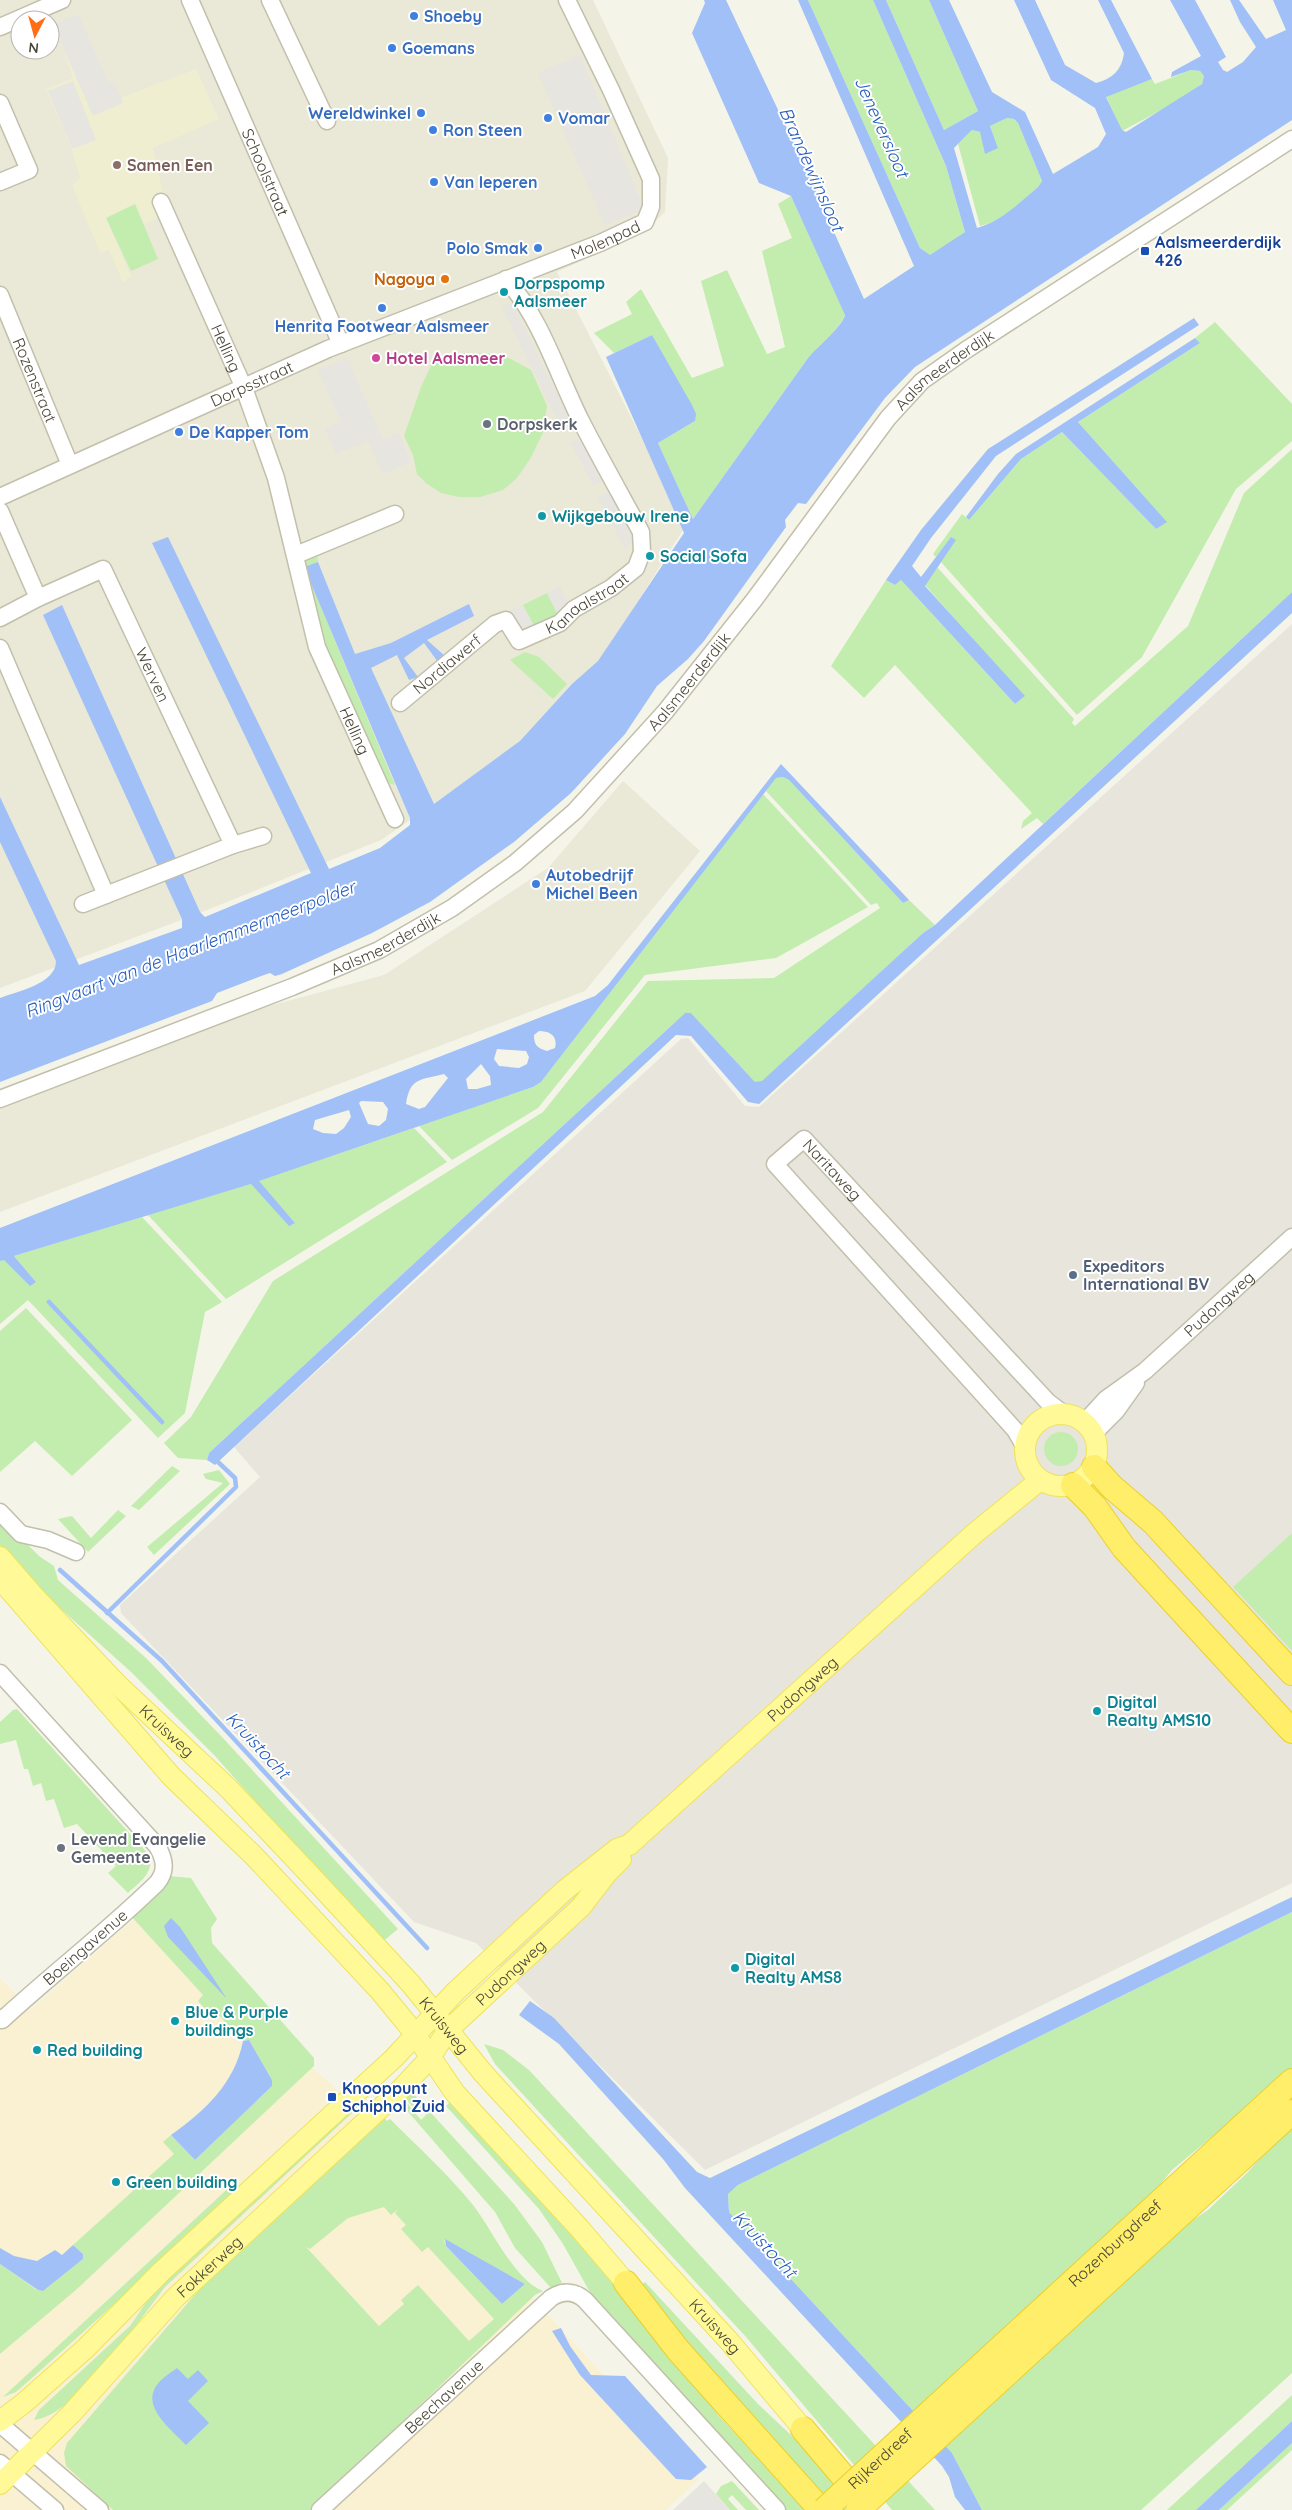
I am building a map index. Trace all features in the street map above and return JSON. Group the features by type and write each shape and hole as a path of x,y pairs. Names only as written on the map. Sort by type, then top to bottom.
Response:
{"highway":[{"path":"1094,1467 1112,1487 1152,1522 1292,1673"},
{"path":"1073,1485 1098,1511 1124,1548 1292,1731"},
{"name":"Rozenburgdreef","path":"945,2414 1292,2081"},
{"name":"Rozenburgdreef","path":"945,2414 1292,2112"},
{"name":"Kruisweg","path":"626,2283 688,2362 823,2510"},
{"name":"Rijkerdreef","path":"823,2510 945,2414"},
{"name":"Rijkerdreef","path":"858,2510 945,2414"},
{"name":"Kruisweg","path":"803,2429 872,2510"}],"main road":[{"path":"1053,1414 1064,1414 1089,1428 1098,1444 1094,1467 1082,1481 1062,1487 1050,1485 1035,1474 1025,1447 1028,1436 1034,1426 1053,1414"},
{"name":"Pudongweg","path":"416,2036 460,1986 565,1890 617,1849 629,1844 975,1533 1035,1474"},
{"name":"Kruisweg","path":"0,1557 118,1686 228,1788 411,1984 483,2074 729,2341 803,2429"},
{"name":"Kruisweg","path":"0,1580 171,1776 254,1856 380,1991 416,2036 454,2093 581,2230 626,2283"},
{"name":"Pudongweg","path":"430,2058 447,2030 581,1908 606,1873 624,1856 629,1844"},
{"name":"Fokkerweg","path":"0,2422 86,2348 162,2272 387,2065 416,2036"},
{"name":"Fokkerweg","path":"4,2473 32,2453 72,2413 175,2298 400,2090 430,2058"}],"street":[{"path":"0,26 62,0"},
{"name":"Schoolstraat","path":"190,0 341,344"},
{"path":"270,0 327,121"},
{"name":"Molenpad","path":"506,280 600,243 644,222 651,207 651,179 611,90 566,0"},
{"path":"0,103 29,170 0,182"},
{"name":"Aalsmeerderdijk","path":"0,1099 292,987 379,950 452,908 515,863 576,811 665,712 754,600 888,418 922,381 966,350 1292,139"},
{"name":"Helling","path":"161,202 244,388 282,494 305,603 317,647 395,819"},
{"name":"Dorpsstraat","path":"0,497 341,344 506,280"},
{"name":"Kanaalstraat","path":"495,624 506,620 519,641 560,622 574,609 611,588 636,568 642,552 641,532 581,421 533,316 506,280"},
{"name":"Rozenstraat","path":"0,297 70,465"},
{"path":"0,511 38,598"},
{"path":"296,555 395,514"},
{"name":"Werven","path":"0,618 38,598 103,569 233,845"},
{"name":"Nordiawerf","path":"400,703 495,624"},
{"path":"0,648 106,895"},
{"path":"82,904 233,845 263,836"},
{"name":"Naritaweg","path":"1025,1447 1016,1430 775,1164 804,1139 1048,1402 1064,1414"},
{"name":"Pudongweg","path":"1089,1428 1116,1411 1145,1371 1292,1237"},
{"path":"0,1512 21,1534 48,1540 76,1552"},
{"name":"Boeingavenue","path":"0,1673 157,1846 163,1858 164,1871 156,1883 97,1939 65,1962 1,2020"},
{"name":"Beechavenue","path":"320,2510 552,2298 561,2293 570,2292 582,2298 592,2308 778,2510"},
{"path":"0,2422 32,2453 100,2510"},
{"path":"4,2473 55,2510"}],"shaded area":[{"path":"0,0 593,0 668,158 665,212 645,231 557,272 686,525 599,663 521,744 381,840 192,916 0,988"},
{"path":"78,14 108,83 114,81 123,103 93,116 60,41 60,22"},
{"name":"Samen Een","path":"81,22 113,101 196,69 219,119 153,148 164,197 171,212 144,224 135,204 106,218 131,276 123,283 109,250 100,253 72,185 80,178 72,151 46,89 73,78 60,41 60,32"},
{"path":"580,55 644,209 605,225 538,73"},
{"path":"73,81 96,140 72,149 48,91"},
{"path":"512,302 571,423 561,427 502,307"},
{"path":"347,358 383,440 399,433 411,462 383,474 368,441 336,454 325,429 341,421 318,370"},
{"path":"580,439 602,481 593,485 571,443"},
{"path":"609,491 635,542 625,548 598,497"},
{"path":"560,587 570,609 558,615 547,593"},
{"path":"523,605 534,626 521,633 510,611"},
{"path":"1292,624 1292,1883 705,2170 476,1943 414,1922 121,1613 120,1605 260,1477 234,1447 681,1039 688,1038 745,1106 759,1107"},
{"path":"623,781 700,851 585,991 0,1212 0,1091 117,1047 384,975 548,868"},
{"path":"139,1915 357,2107 699,2479 666,2510 0,2510 0,1978 31,2009"},
{"path":"704,2481 730,2510 673,2510"}],"green space":[{"path":"808,0 873,0 946,166 965,232 930,256 920,248"},
{"path":"886,0 929,0 978,111 944,130"},
{"path":"1191,70 1200,71 1204,76 1202,84 1169,106 1122,131 1106,96 1152,79 1155,84"},
{"path":"1007,118 1014,119 1018,123 1042,181 1038,187 1011,210 996,220 980,226 958,144 972,130 980,132 998,148 990,126"},
{"path":"791,196 845,314 835,330 808,358 693,519 658,443 695,421 652,335 614,353 594,333 632,314 626,302 641,289 692,378 724,366 701,281 727,270 767,354 785,347 762,251 792,238 778,204"},
{"path":"135,204 158,259 131,271 106,218"},
{"path":"1215,322 1292,404 1292,441 1236,489 1142,657 1077,715 941,562 955,540 950,539 936,557 933,554 962,514 969,520 1021,459 1062,432 1156,529 1166,521 1078,422 1200,343 1195,338"},
{"path":"460,353 483,353 505,356 531,370 547,406 543,433 530,459 517,478 503,490 480,497 459,497 441,493 426,483 417,474 413,455 404,436 421,387 436,355 448,357"},
{"path":"1292,449 1292,592 1043,824 1037,818 1021,829 1023,821 1032,813 895,665 864,698 831,666 886,580 895,585 901,580 1015,704 1024,697 925,585 937,567 1074,719 1072,723 1075,726 1188,626 1244,493"},
{"path":"317,556 318,562 304,567 395,785 379,780 312,616 302,560"},
{"path":"547,593 558,615 534,626 523,605"},
{"path":"525,652 539,657 567,684 553,699 510,660"},
{"path":"783,777 789,780 903,903 909,900 935,925 923,933 762,1082 755,1082 691,1013 685,1013 209,1453 207,1460 178,1458 164,1443 191,1417 273,1281 543,1112 648,981 774,978 880,908 877,903 871,905 766,791 775,778"},
{"path":"763,794 868,907 776,958 645,975 538,1108 452,1160 419,1126 533,1087 541,1082"},
{"path":"414,1128 447,1162 226,1299 148,1215 251,1184 295,1223 258,1181"},
{"path":"142,1217 222,1302 205,1312 185,1413 158,1438 28,1300 0,1324 0,1261 4,1259 36,1282 14,1256"},
{"path":"26,1308 132,1420 72,1476 35,1441 0,1472 0,1331"},
{"path":"1061,1432 1068,1433 1073,1437 1077,1442 1077,1456 1073,1461 1068,1465 1061,1466 1054,1465 1049,1461 1045,1456 1044,1449 1045,1442 1049,1437 1054,1433"},
{"path":"172,1466 180,1471 139,1510 131,1506"},
{"path":"219,1470 230,1484 154,1555 147,1547 223,1483 206,1479 203,1474"},
{"path":"118,1510 126,1516 88,1552 58,1519 72,1516 91,1538"},
{"path":"0,1517 39,1556 54,1566 58,1580 146,1658 222,1737 398,1929 381,1943 215,1756 130,1671 42,1592 0,1545"},
{"path":"1292,1533 1292,1651 1233,1587"},
{"path":"17,1709 150,1856 148,1873 128,1893 108,1873 116,1866 77,1824 64,1828 54,1799 46,1801 41,1783 33,1786 28,1769 24,1769 16,1740 0,1744 0,1722 13,1710"},
{"path":"169,1876 191,1878 217,1919 211,1928 212,1943 314,2058 314,2066 77,2289 0,2354 0,2264 37,2290 43,2291 83,2259 83,2254 73,2245 174,2154 163,2142 171,2135 195,2160 272,2086 272,2080 249,2040 243,2041 233,2031 237,2029 236,2026 228,2026 221,2017 216,2015 212,2017 198,2001 203,1995 131,1916"},
{"path":"1292,1912 1292,2070 1172,2170 1138,2211 1178,2230 1208,2210 1247,2173 1292,2123 1292,2373 1141,2510 982,2510 952,2453 729,2212 728,2194 738,2185"},
{"path":"484,2044 503,2050 529,2070 935,2510 892,2510 746,2337 495,2064"},
{"path":"411,2091 514,2204 542,2242 562,2283 551,2288 515,2248 495,2212 403,2106 407,2103 421,2120 426,2115 420,2108 416,2111 407,2100 403,2104 399,2100"},
{"path":"362,2098 365,2101 165,2287 123,2343 87,2385 69,2402 51,2414 34,2420 39,2410 130,2326 156,2288"},
{"path":"451,2101 584,2246 719,2416 805,2510 786,2510 596,2303 563,2244 539,2209 446,2106"},
{"path":"383,2116 387,2121 390,2119 453,2182 473,2205 504,2253 522,2276 532,2285 543,2291 535,2295 310,2510 113,2510 66,2466 64,2453 67,2443 218,2268","holes":["384,2207 391,2215 398,2209 395,2213 406,2225 401,2229 422,2252 428,2247 494,2319 469,2341 418,2285 401,2300 404,2304 379,2326 306,2247 310,2249 348,2218","444,2240 525,2284 502,2304 446,2246"]},
{"path":"235,2182 240,2187 157,2265 16,2392 3,2397"},
{"path":"645,2282 758,2404 810,2453 861,2510 837,2510 684,2345 639,2287"},
{"path":"1292,2395 1292,2421 1196,2510 1167,2510"},
{"path":"1292,2443 1292,2450 1227,2510 1219,2510"},
{"path":"732,2481 759,2510 746,2510 732,2495 728,2499 738,2510 730,2510 716,2494 721,2486"}],"water":[{"name":"Ringvaart van de Haarlemmermeerpolder","path":"704,0 726,0 799,154 864,299 914,266 798,0 808,0 920,248 930,255 965,232 946,166 873,0 886,0 944,130 978,111 929,0 949,0 992,92 1025,112 1053,174 1098,147 1106,134 1095,108 1051,80 1014,0 1035,0 1065,65 1096,83 1107,79 1115,73 1123,59 1124,53 1098,0 1111,0 1152,79 1106,97 1122,130 1126,132 1202,84 1204,76 1200,71 1191,70 1171,77 1172,72 1201,56 1170,0 1195,0 1226,57 1218,62 1223,70 1227,72 1243,62 1256,47 1240,22 1230,0 1239,0 1266,39 1286,30 1273,0 1292,0 1292,120 915,367 885,398 806,504 798,503 785,520 786,527 704,641 688,659 657,686 625,734 571,793 514,842 430,902 372,933 282,974 275,976 270,973 217,993 212,1001 0,1082 0,998 35,986 43,981 50,976 56,961 0,842 0,797 79,965 182,928 182,919 43,615 62,605 200,912 205,917 311,873 152,543 168,537 329,869 380,848 410,825 410,818 304,567 318,562 355,654 391,643 469,604 474,616 427,640 445,656 438,662 424,643 404,658 418,677 409,680 397,655 371,668 434,804 520,741 572,684 598,661 684,533 606,357 652,335 692,405 696,414 695,421 658,443 693,519 808,358 835,331 843,320 845,315 791,196 759,183 692,33 705,3","holes":["1007,118 1014,119 1018,123 1042,181 1038,187 1010,211 994,221 977,228 954,148 972,130 980,132 985,154 998,148 990,126"]},
{"path":"1194,318 1199,325 996,456 931,538 912,566 921,577 951,537 956,540 925,586 1025,696 1015,704 901,580 895,585 886,580 921,530 988,449"},
{"path":"1195,338 1200,343 1078,422 1167,522 1156,529 1062,432 1021,459 969,520 966,517 998,474 1016,454"},
{"path":"1292,592 1292,613 759,1104 748,1102 691,1036 676,1035 215,1465 207,1460 209,1453 685,1013 691,1013 755,1082 762,1081 923,933 935,925"},
{"path":"781,764 909,900 903,903 789,780 783,777 776,778 541,1082 533,1087 259,1181 295,1223 289,1226 251,1184 14,1256 36,1282 30,1286 4,1260 0,1261 0,1228 595,996 608,985","holes":["539,1031 550,1033 554,1037 555,1048 547,1051 538,1047 535,1044 534,1035","497,1049 526,1051 529,1057 527,1064 519,1068 499,1066 494,1059","481,1064 490,1076 491,1085 477,1089 468,1089 466,1079","444,1074 448,1078 425,1107 419,1109 406,1104 410,1089 414,1084 423,1079","361,1101 383,1102 388,1109 386,1120 379,1126 368,1124 359,1103","349,1110 351,1117 344,1128 336,1134 323,1133 313,1129 315,1120"]},
{"path":"1292,1897 1292,1912 738,2185 728,2194 729,2212 952,2453 982,2510 965,2510 955,2497 949,2477 942,2466 685,2188 663,2159 559,2044 519,2015 530,2001 554,2018 697,2172 710,2178"},
{"path":"171,1918 180,1927 227,1999 168,1937 164,1926"},
{"path":"249,2040 272,2080 272,2086 195,2160 171,2135 207,2106 217,2095 233,2070 243,2041"},
{"path":"445,2239 525,2284 502,2304 446,2246"},
{"path":"73,2245 83,2254 83,2259 43,2291 38,2290 0,2264 0,2248 14,2256 37,2261 55,2250 62,2255"},
{"path":"561,2328 570,2346 591,2375 625,2376 707,2467 691,2480 676,2479 580,2375 552,2331"},
{"path":"177,2368 188,2379 198,2370 208,2381 188,2401 209,2423 186,2445 162,2420 157,2413 152,2398 158,2383"},
{"path":"1292,2421 1292,2443 1219,2510 1196,2510"}],"waterway":[{"path":"49,1302 162,1422"},
{"path":"107,1613 236,1487 235,1478 218,1462"},
{"name":"Kruistocht","path":"60,1570 162,1661 427,1948"}],"place":[{"name":"Shoeby","path":"414,16"},
{"name":"Goemans","path":"392,48"},
{"name":"Wereldwinkel","path":"421,113"},
{"name":"Vomar","path":"548,118"},
{"name":"Ron Steen","path":"433,130"},
{"name":"Samen Een","path":"117,165"},
{"name":"Van Ieperen","path":"434,182"},
{"name":"Polo Smak","path":"538,248"},
{"name":"Aalsmeerderdijk 426","path":"1145,251"},
{"name":"Nagoya","path":"445,279"},
{"name":"Dorpspomp Aalsmeer","path":"504,292"},
{"name":"Henrita Footwear Aalsmeer","path":"382,308"},
{"name":"Hotel Aalsmeer","path":"376,358"},
{"name":"Dorpskerk","path":"487,424"},
{"name":"De Kapper Tom","path":"179,432"},
{"name":"Wijkgebouw Irene","path":"542,516"},
{"name":"Social Sofa","path":"650,556"},
{"name":"Autobedrijf Michel Been","path":"536,884"},
{"name":"Expeditors International BV","path":"1073,1275"},
{"name":"Digital Realty AMS10","path":"1097,1711"},
{"name":"Levend Evangelie Gemeente","path":"61,1848"},
{"name":"Digital Realty AMS8","path":"735,1968"},
{"name":"Blue & Purple buildings","path":"175,2021"},
{"name":"Red building","path":"37,2050"},
{"name":"Knooppunt Schiphol Zuid","path":"332,2097"},
{"name":"Green building","path":"116,2182"}],"water label":[{"name":"Jeneversloot","path":"882,127"},
{"name":"Brandewijnsloot","path":"812,169"}]}
